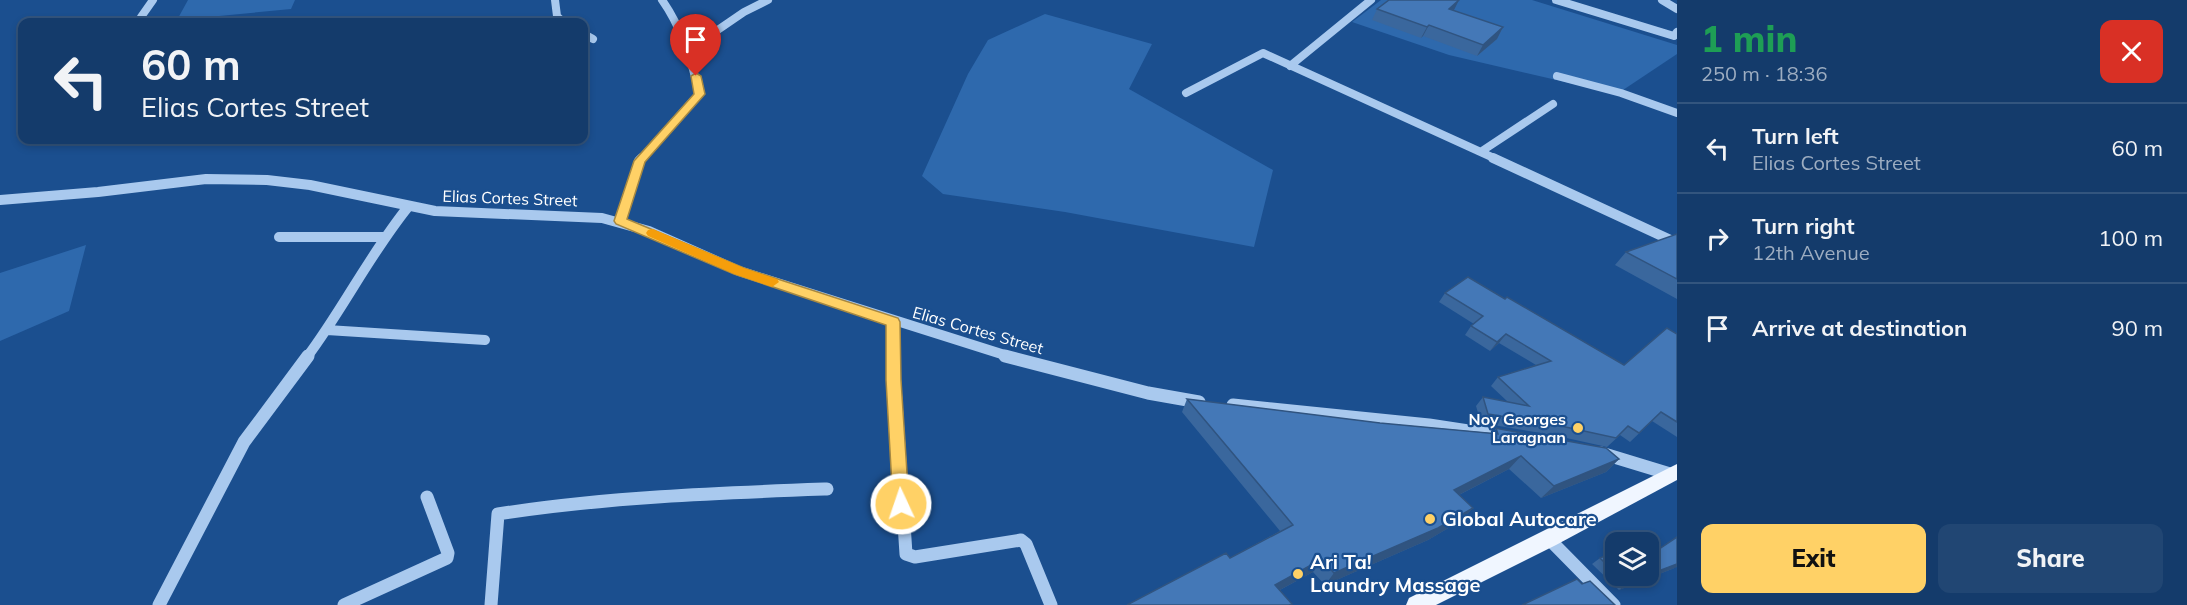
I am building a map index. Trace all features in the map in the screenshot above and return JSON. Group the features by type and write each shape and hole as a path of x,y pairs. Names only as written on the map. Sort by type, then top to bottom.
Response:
{"main road":[{"path":"1416,605 1549,539 1674,473"}],"street":[{"path":"141,17 153,0"},
{"path":"555,0 559,18"},
{"path":"620,221 639,161 699,94 687,51 672,11 662,0"},
{"path":"687,51 744,12 768,0"},
{"path":"1290,66 1371,0"},
{"path":"1556,0 1674,36 1677,32"},
{"path":"1662,0 1677,9"},
{"path":"588,36 593,39"},
{"path":"1186,93 1263,53 1482,151 1677,243"},
{"path":"1557,76 1621,93 1677,114"},
{"path":"1482,151 1553,104"},
{"name":"Elias Cortes Street","path":"0,200 98,192 206,179 267,180 310,184 408,207 473,214 602,218 620,221 739,271 893,322 998,354 1183,400 1429,425 1496,435"},
{"path":"159,605 244,442 327,330 384,237 408,207"},
{"path":"279,237 384,237"},
{"path":"893,322 893,380 906,554 915,557 1022,540 1026,544 1051,605"},
{"path":"327,330 485,340"},
{"path":"1593,451 1674,473"},
{"path":"491,605 498,514 536,508 720,492 827,489"},
{"path":"344,605 447,558 448,553 427,497"},
{"path":"1549,539 1614,605"}],"shaded area":[{"path":"188,0 295,0 291,9 178,18"},
{"path":"1381,0 1532,0 1677,45 1677,54 1617,94 1449,55 1352,22"},
{"path":"1045,14 1152,44 1129,89 1273,170 1254,247 1065,212 943,194 922,176 968,74 988,40"},
{"path":"86,245 69,311 0,341 0,273"}],"building":[{"path":"1389,0 1459,0 1449,9 1503,27 1483,45 1377,9"},
{"path":"1677,234 1677,279 1626,252"},
{"path":"1468,277 1624,365 1667,328 1677,334 1677,422 1661,412 1639,433 1628,426 1616,438 1488,414 1483,397 1529,406 1498,377 1551,361 1506,334 1497,342 1471,326 1483,316 1445,293"},
{"path":"1187,399 1380,423 1498,434 1496,428 1606,448 1619,459 1554,486 1521,456 1454,490 1473,508 1438,528 1334,573 1322,559 1275,585 1292,604 1289,605 1127,605 1226,553 1230,558 1293,525"},
{"path":"1677,537 1677,564 1659,571 1659,549"},
{"path":"1577,579 1582,584 1590,581 1615,605 1522,605"}],"slow traffic":[{"path":"653,233 739,271 772,282"}],"place":[{"name":"Noy Georges Laragnan","path":"1578,428"},
{"name":"Global Autocare","path":"1430,519"},
{"name":"Ari Ta! Laundry Massage","path":"1298,574"}],"route":[{"path":"696,76 700,92 694,102 639,161 625,212 620,221 649,231 739,271 893,322 893,380 901,504"}]}
